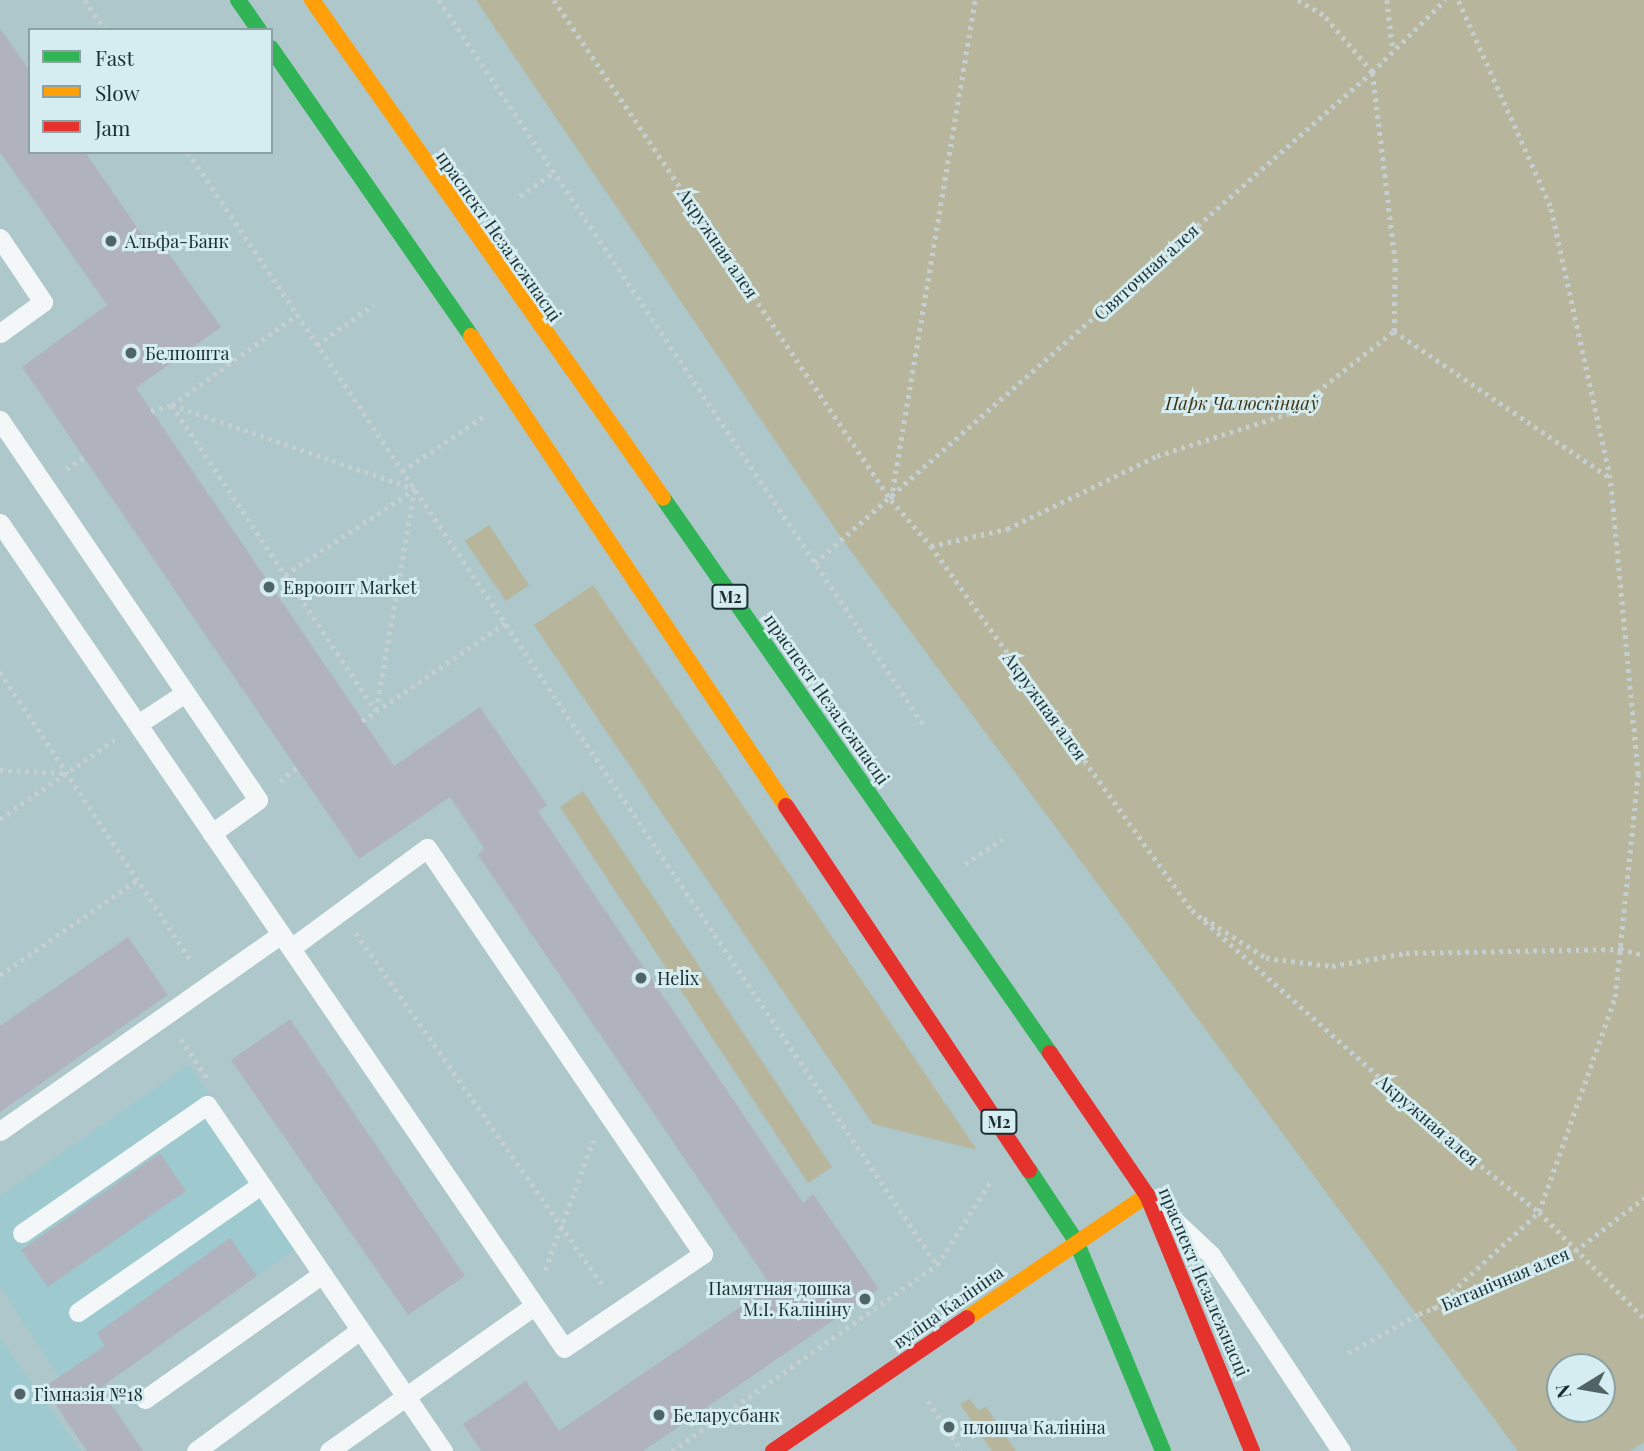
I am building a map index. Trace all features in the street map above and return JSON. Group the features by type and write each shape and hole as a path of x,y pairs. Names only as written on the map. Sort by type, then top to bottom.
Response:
{"main road":[{"path":"238,0 258,28"},
{"name":"праспект Незалежнасці","path":"312,0 935,885 1147,1195 1252,1451"},
{"name":"М2","path":"273,51 517,403 1076,1241 1163,1451"},
{"name":"вуліца Калініна","path":"773,1451 1076,1241 1147,1195"}],"lane":[{"path":"0,238 43,302 0,332"},
{"path":"0,420 258,800 212,833"},
{"path":"0,523 138,724 212,833 286,941 535,1306 564,1348 703,1254 427,848 342,914 286,941 208,986 0,1131"},
{"path":"138,724 185,693"},
{"path":"22,1233 207,1105 443,1451"},
{"path":"78,1312 261,1185"},
{"path":"1147,1195 1211,1255 1341,1451"},
{"path":"145,1399 322,1274"},
{"path":"329,1451 535,1306"},
{"path":"196,1451 360,1331"}],"path":[{"path":"85,0 105,28"},
{"path":"439,0 925,727"},
{"name":"Акружная алея","path":"554,0 891,500 930,546 1192,910 1461,1150 1539,1212 1644,1318"},
{"path":"891,500 975,0"},
{"path":"1297,0 1323,15 1372,72 1395,262 1394,331"},
{"path":"1387,0 1393,51"},
{"name":"Святочная алея","path":"815,563 891,500 1372,72 1445,0"},
{"path":"1348,1353 1433,1309 1539,1212 1615,997 1638,774 1610,478 1550,206 1458,0"},
{"path":"189,154 937,1265"},
{"path":"520,195 554,172"},
{"path":"317,345 373,305"},
{"path":"151,411 172,405 297,315"},
{"path":"1394,331 1610,478"},
{"path":"930,546 1007,529 1157,456 1290,413 1394,331"},
{"path":"172,405 415,489"},
{"path":"172,405 376,712"},
{"path":"402,471 463,430"},
{"path":"285,575 415,489"},
{"path":"376,712 415,489"},
{"path":"362,721 505,623"},
{"path":"0,672 208,986"},
{"path":"0,819 138,724"},
{"path":"0,770 67,773"},
{"path":"974,858 1002,839"},
{"path":"0,975 137,880"},
{"path":"1192,910 1266,958 1332,966 1406,953 1620,949 1644,955"},
{"path":"342,914 620,1310"},
{"path":"535,1306 559,1225 605,1111"},
{"path":"672,1451 937,1265 990,1182"},
{"name":"Батанічная алея","path":"1433,1309 1575,1251 1644,1198"},
{"path":"928,1401 962,1451"}],"shaded area":[{"path":"189,1065 309,1239 100,1388 83,1361 59,1377 0,1286 0,1196"},
{"name":"Гімназія №18","path":"0,1338 80,1451 0,1451"}],"green space":[{"name":"Парк Чалюскінцаў","path":"476,0 1644,0 1644,1442 1630,1451 1518,1451 842,539"},
{"path":"489,525 529,585 506,601 465,541"},
{"path":"593,585 977,1150 873,1124 534,625"},
{"path":"583,791 832,1167 808,1183 560,807"},
{"path":"970,1399 978,1410 986,1407 1016,1451 992,1451 960,1404"}],"building":[{"path":"0,28 28,68 28,154 86,154 145,239 154,233 221,327 136,388 394,766 480,707 547,805 538,811 803,1203 813,1194 879,1289 643,1451 481,1451 463,1424 526,1381 559,1431 771,1286 478,855 484,848 450,797 359,859 22,367 107,305 0,152"},
{"path":"128,937 168,995 0,1112 0,1026"},
{"path":"290,1019 465,1276 408,1315 231,1060"},
{"path":"160,1153 186,1191 48,1287 21,1250"},
{"path":"230,1238 257,1276 100,1388 143,1451 87,1451 44,1387 105,1346 97,1333"}],"traffic: fast":[{"path":"238,0 258,28"},
{"path":"273,51 471,336"},
{"path":"663,498 1050,1053"},
{"path":"1029,1170 1076,1241 1163,1451"}],"traffic: slow":[{"path":"312,0 663,498"},
{"path":"471,336 786,806"},
{"path":"967,1318 1147,1195"}],"traffic: jam":[{"path":"786,806 1029,1170"},
{"path":"1050,1053 1147,1195 1252,1451"},
{"path":"773,1451 967,1318"}],"place":[{"name":"Альфа-Банк","path":"111,241"},
{"name":"Белпошта","path":"131,353"},
{"name":"Евроопт Market","path":"269,587"},
{"name":"Helix","path":"641,978"},
{"name":"Памятная дошка М.І. Калініну","path":"865,1299"},
{"name":"Гімназія №18","path":"20,1394"},
{"name":"Беларусбанк","path":"659,1415"},
{"name":"плошча Калініна","path":"949,1427"}]}
